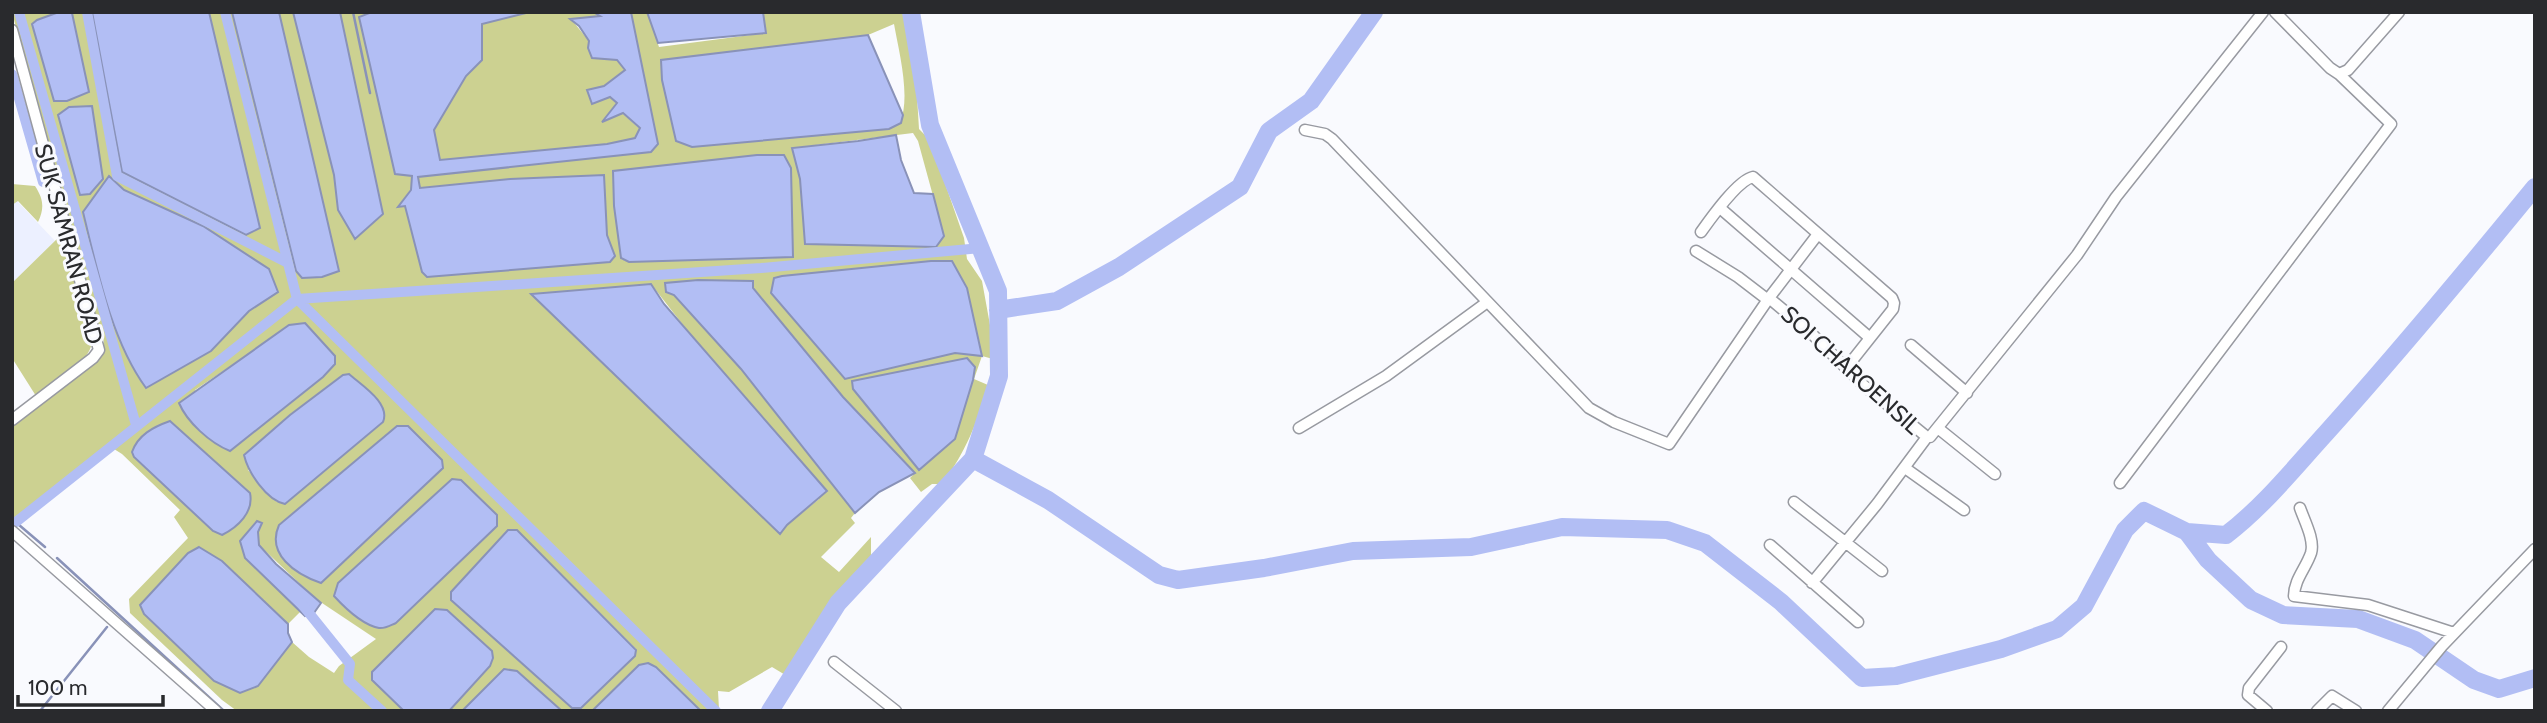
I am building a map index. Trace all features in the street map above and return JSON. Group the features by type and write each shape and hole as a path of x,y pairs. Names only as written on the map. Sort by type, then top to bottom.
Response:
{"street":[{"name":"SOI CHAROENSIL","path":"1812,583 1927,437 1939,429 2077,255 2116,197 2263,12"},
{"path":"2120,483 2392,124 2330,68 2275,12"},
{"path":"2339,74 2348,70 2399,12"},
{"name":"SUK SAMRAN ROAD","path":"12,30 99,350 93,358 12,420"},
{"name":"SOI CHAROENSIL","path":"1305,130 1325,134 1332,139 1588,408 1614,422 1670,444 1768,299 1811,332 1861,383 1927,437"},
{"path":"1701,232 1748,178 1753,177 1894,301 1892,309 1847,367"},
{"path":"1720,208 1870,338"},
{"path":"1696,251 1768,299 1818,234"},
{"path":"1299,428 1374,385 1486,303"},
{"path":"1911,345 1967,393"},
{"path":"1939,429 1995,474"},
{"path":"1905,468 1964,510"},
{"path":"1794,502 1882,571"},
{"path":"2300,508 2310,536 2312,552 2294,588 2294,596 2368,605 2454,634"},
{"path":"12,531 216,711"},
{"path":"1770,545 1858,622"},
{"path":"2388,711 2442,646 2535,549"},
{"path":"2267,711 2248,695 2249,688 2281,647"},
{"path":"834,662 896,711"},
{"path":"2317,711 2332,696 2356,711"}],"shaded area":[{"path":"17,201 55,241 12,283 12,205"}],"green space":[{"path":"12,12 59,12 37,20 54,101 67,101 72,14 67,12 92,12 122,171 246,235 260,228 209,12 232,12 296,271 322,277 339,270 279,12 293,12 334,175 338,210 355,238 383,214 340,12 372,12 359,18 395,174 412,175 411,189 399,206 405,205 422,272 427,277 615,256 607,235 603,175 510,179 420,188 418,177 658,144 631,12 647,12 659,47 766,33 763,12 905,12 916,80 919,129 930,140 964,238 967,259 982,281 993,359 982,356 974,379 988,385 964,449 942,484 932,484 921,492 910,478 915,473 843,397 753,288 753,281 665,283 666,292 674,295 741,369 855,513 851,518 855,523 821,557 839,572 871,537 871,560 826,615 787,676 772,667 729,692 718,691 721,711 701,711 656,667 648,663 639,665 592,711 562,711 517,672 504,669 462,711 449,711 490,666 492,651 447,610 435,609 372,672 372,680 404,711 387,711 351,677 347,683 377,711 237,711 130,613 129,599 188,538 174,517 180,510 122,454 114,449 12,526 12,424 102,356 104,342 73,243","holes":["894,24 903,74 903,112 900,123 889,129 692,147 677,141 662,80 661,60 868,35","92,106 103,179 90,193 80,195 58,115 69,107","913,133 918,141 944,236 805,244 800,179 792,148","757,155 776,258 629,262 621,259 614,206 614,171","109,176 124,190 203,226 278,291 249,311 211,351 123,344 118,335","952,261 982,356 955,353 782,276","651,284 819,499 780,533 686,441","238,361 335,364 323,377 230,451 195,390","349,374 383,407 277,502 248,470","397,426 311,580 384,438","261,523 258,532 259,545 316,599 376,639 339,666 334,673 292,642 258,686 240,693 214,681 144,614 140,605 188,553 199,547 222,561 288,624 301,611 245,558","497,526 396,623 377,628 345,608","517,530 636,649 635,656 572,708 451,600 452,592"]},
{"path":"530,12 593,12 602,16 571,19 589,41 617,60 625,70 604,86 587,90 610,97 617,104 603,120 622,113 640,129 635,138 607,144 439,160 434,130 466,76 482,60 482,24"},
{"path":"12,184 35,186 42,203 38,222 18,201 12,205"},
{"path":"61,235 92,342 90,350 78,365 36,396 12,358 12,283"}],"water":[{"path":"59,12 72,13 89,92 67,101 54,101 32,24"},
{"path":"92,12 209,12 260,228 246,235 122,172"},
{"path":"232,12 279,12 339,271 322,277 302,278 296,271"},
{"path":"293,12 340,12 383,214 355,239 338,210 334,175"},
{"path":"372,12 530,12 482,24 482,60 466,76 434,130 440,160 607,144 635,138 640,128 623,113 602,122 617,103 610,97 592,104 587,90 604,86 625,70 617,60 592,58 588,48 589,41 579,26 570,19 600,16 593,12 631,12 658,144 651,152 418,177 420,188 510,179 604,175 607,235 615,256 610,262 427,277 422,272 405,206 398,207 411,190 412,176 395,174 359,17"},
{"path":"647,12 763,12 766,33 658,43"},
{"path":"868,35 903,115 901,123 889,129 692,147 676,141 662,80 661,60"},
{"path":"92,106 103,179 90,194 80,195 58,115 69,107"},
{"path":"896,135 901,160 914,193 933,194 944,236 936,247 805,244 800,179 792,148"},
{"path":"757,155 784,155 791,168 793,257 629,262 621,258 614,206 613,171"},
{"path":"109,176 124,190 203,226 269,269 278,292 249,311 211,351 146,388 114,326 83,212"},
{"path":"952,261 967,288 982,356 955,353 845,379 771,293 774,278 782,276"},
{"path":"698,280 753,281 753,288 843,397 915,473 879,492 855,513 741,369 674,295 666,292 665,283"},
{"path":"651,284 664,304 827,491 780,534 531,294"},
{"path":"305,323 335,356 335,364 323,377 230,451 215,443 193,424 179,403 289,325"},
{"path":"967,358 975,367 955,439 919,470 853,389 852,381"},
{"path":"349,374 379,401 383,408 383,422 285,504 271,497 249,469 244,455 290,415 343,375"},
{"path":"170,421 250,493 250,506 244,518 222,535 213,531 134,457 132,452 142,436"},
{"path":"397,426 408,426 442,460 443,468 321,583 285,562 276,545 279,525"},
{"path":"452,479 461,480 497,515 497,526 396,623 379,628 361,620 334,596 338,583"},
{"path":"257,521 262,523 258,532 259,545 276,564 321,603 314,613 305,616 245,558 240,541"},
{"path":"508,530 517,530 636,650 635,656 581,708 572,708 451,600 451,592"},
{"path":"199,547 222,561 288,624 292,642 258,686 240,693 214,681 144,614 140,605 188,553"},
{"path":"435,609 447,610 492,651 493,658 490,666 449,711 404,711 372,680 372,672"},
{"path":"648,663 656,667 701,711 592,711 639,665"},
{"path":"504,669 517,671 562,711 462,711"}],"waterway":[{"path":"19,12 136,425"},
{"path":"87,12 117,176 288,263"},
{"path":"225,12 297,299 716,711"},
{"path":"353,12 370,93"},
{"path":"770,711 838,603 973,459 999,376 998,291 930,125 911,12"},
{"path":"998,310 1057,301 1119,267 1240,187 1269,131 1311,101 1374,12"},
{"path":"12,74 43,182"},
{"path":"973,459 1048,500 1159,575 1178,580 1264,568 1353,551 1471,547 1562,527 1667,530 1705,543 1781,602 1862,678 1896,676 2001,649 2057,629 2084,606 2125,530 2144,511 2187,532 2226,535 2266,499 2354,402 2535,187"},
{"path":"16,522 297,299 761,268 981,248"},
{"path":"12,519 45,547"},
{"path":"2187,532 2208,560 2251,600 2283,615 2358,619 2415,640 2474,680 2499,689 2535,678"},
{"path":"57,558 224,711"},
{"path":"301,603 350,664 348,680 382,711"},
{"path":"40,711 107,627"}]}
